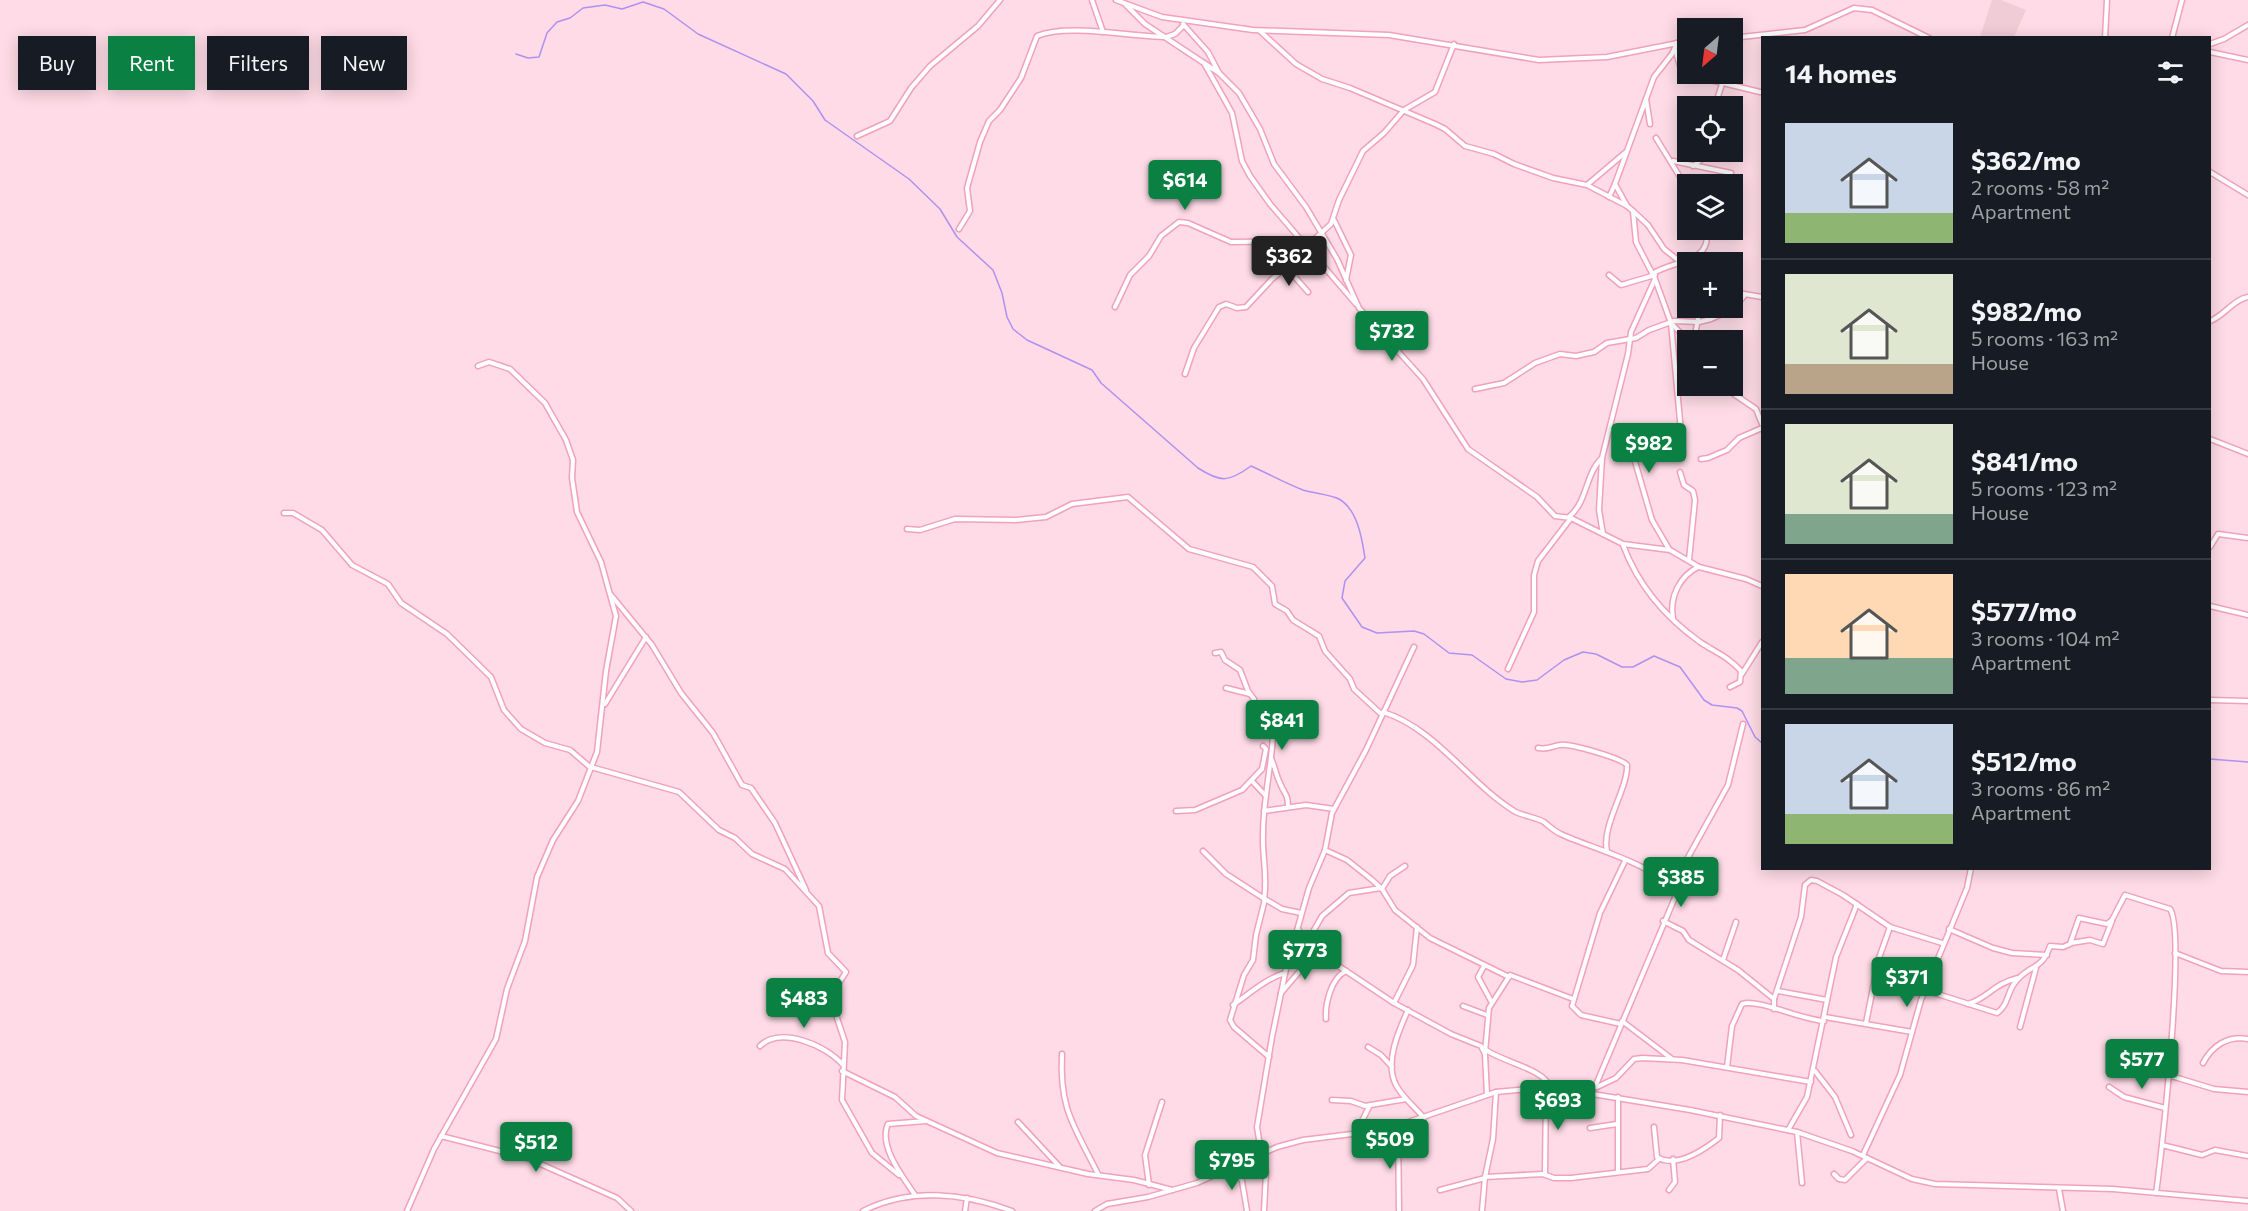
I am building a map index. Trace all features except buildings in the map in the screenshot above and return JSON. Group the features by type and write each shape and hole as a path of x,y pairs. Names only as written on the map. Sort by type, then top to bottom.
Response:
{"street":[{"path":"857,136 890,121 910,88 930,66 978,26 1000,0"},
{"path":"1092,0 1103,32"},
{"path":"1116,0 1183,23 1260,31 1389,35 1454,44 1522,59 1607,57 1677,43"},
{"path":"2105,36 2107,0"},
{"path":"2173,36 2182,0"},
{"path":"1126,5 1145,24 1219,73 1245,99 1274,164 1323,234 1359,308"},
{"path":"1743,37 1805,30 1854,8 1872,10 1925,36"},
{"path":"959,229 970,211 967,188 980,142 989,121 1000,110 1021,78 1035,39 1049,33 1103,32 1135,37 1166,37 1175,34 1183,23"},
{"path":"1183,23 1208,52 1219,73"},
{"path":"2211,44 2248,25"},
{"path":"1260,31 1296,64 1322,79 1404,110 1445,129 1465,146 1494,153 1514,164 1553,177 1587,185 1627,206 1648,225 1664,249 1677,260"},
{"path":"1609,197 1656,73 1677,43"},
{"path":"1185,374 1194,348 1219,307 1226,304 1237,308 1246,307 1272,279 1287,268 1306,245 1323,234 1334,220 1339,200 1363,151 1384,133 1404,110 1435,92 1454,44"},
{"path":"1675,48 1677,55"},
{"path":"2211,52 2248,60"},
{"path":"1204,63 1232,113 1245,168 1270,204 1423,379 1468,449 1537,497 1555,516 1570,517 1623,544 1670,550 1699,567 1746,579 1761,586"},
{"path":"1718,96 1722,84 1760,92"},
{"path":"1646,98 1650,124"},
{"path":"1656,138 1679,174"},
{"path":"1587,185 1626,152"},
{"path":"1672,161 1731,173"},
{"path":"1694,166 1699,162"},
{"path":"2211,173 2248,195"},
{"path":"1615,184 1627,206"},
{"path":"1633,210 1636,242 1654,276 1671,322 1683,453"},
{"path":"1334,220 1351,255 1346,281"},
{"path":"1115,307 1130,275 1149,256 1161,236 1179,222 1188,222 1231,242 1250,244 1292,239 1306,245"},
{"path":"1603,534 1599,510 1602,458 1630,338 1635,320 1654,276 1663,267 1677,264"},
{"path":"1287,268 1308,292"},
{"path":"1609,275 1621,285 1654,276"},
{"path":"1475,389 1504,383 1535,363 1560,354 1576,356 1594,352 1607,343 1636,338 1649,330 1671,322 1699,322 1733,309 1744,296 1761,297"},
{"path":"2211,320 2242,298 2248,297"},
{"path":"1697,330 1699,318"},
{"path":"1671,322 1678,330"},
{"path":"407,1211 441,1136 496,1039 507,989 525,941 537,877 553,840 578,801 597,752 616,616 596,547 577,512 572,478 572,453 548,408 510,369 489,362 478,366"},
{"path":"1738,396 1759,412 1761,421"},
{"path":"1701,459 1727,450 1739,438 1761,427"},
{"path":"1610,429 1622,429 1627,434 1652,520 1670,550"},
{"path":"2211,439 2248,453"},
{"path":"1508,669 1534,612 1534,575 1538,561 1580,506 1594,468 1602,458"},
{"path":"1680,472 1684,485 1693,491 1695,500 1689,560"},
{"path":"907,529 920,530 955,519 1016,520 1046,517 1072,504 1128,497 1189,549 1253,567 1272,586 1275,604 1287,611 1293,620 1319,636 1325,651 1350,679 1354,689 1382,712 1398,717 1428,738 1468,771 1485,791 1514,810 1542,821 1563,836 1607,852 1667,882 1676,895"},
{"path":"284,513 293,513 322,530 352,565 388,584 401,603 447,634 491,677 504,710 521,729 545,743 570,750 591,767 679,792 717,829 729,834 752,854 778,863 807,893 822,914 830,957 846,972 836,988 836,1012 845,1042 842,1100 862,1140 872,1153 899,1175 915,1196"},
{"path":"2211,545 2218,534 2248,538"},
{"path":"1623,544 1638,579 1673,619 1702,643 1730,659 1742,674"},
{"path":"1673,619 1672,607 1680,582 1699,567"},
{"path":"611,594 646,637 681,693 713,733 742,785 751,788 775,824 807,893"},
{"path":"2211,606 2248,615"},
{"path":"603,707 636,657 646,637"},
{"path":"1730,687 1740,682 1742,674 1761,644"},
{"path":"1263,1211 1266,1172 1257,1127 1285,973 1301,913 1325,850 1334,809 1414,647"},
{"path":"1215,653 1221,652 1225,660 1240,670 1257,708 1256,724 1273,736 1264,811 1263,841 1268,881 1258,923 1253,960 1233,1006 1230,1020 1234,1028 1269,1057"},
{"path":"1226,688 1251,694"},
{"path":"2211,700 2248,701"},
{"path":"1589,1093 1595,1087 1663,921 1676,895 1686,861 1731,776 1734,752 1743,724"},
{"path":"1538,748 1551,750 1564,745 1605,753 1627,765 1606,843 1607,852"},
{"path":"1176,811 1195,810 1216,799 1228,798 1252,781 1264,766 1266,749 1263,746"},
{"path":"1271,758 1278,772 1280,784 1286,791 1288,807"},
{"path":"1252,781 1265,795"},
{"path":"1264,811 1306,805 1334,809"},
{"path":"1325,850 1353,865 1381,889 1399,913 1435,942 1484,966 1509,976 1525,978 1573,999"},
{"path":"1203,851 1226,874 1264,899 1282,909 1301,913"},
{"path":"1625,861 1600,913 1572,1008 1576,1013 1622,1022 1672,1059"},
{"path":"1316,951 1314,930 1322,916 1349,893 1381,889 1390,876 1405,866"},
{"path":"1834,1174 1839,1179 1845,1180 1865,1156 1900,1075 1925,990 1948,929 1967,888 1971,870"},
{"path":"1774,1009 1774,999 1801,917 1803,896 1808,882 1817,880 1890,927 1942,944"},
{"path":"1967,1005 1978,1001 1994,986 2018,978 2044,962 2050,946 2067,947 2070,944 2090,940 2103,944 2125,895 2170,909 2174,918 2175,953 2168,1075 2156,1193"},
{"path":"1788,1130 1804,1103 1811,1082 1836,957 1857,904"},
{"path":"2070,944 2079,918 2105,924 2112,920"},
{"path":"1663,921 1687,933 1689,940 1723,960 1774,999"},
{"path":"1723,960 1736,922"},
{"path":"1395,1003 1413,965 1417,926"},
{"path":"1866,1023 1879,958 1890,927"},
{"path":"1298,928 1304,940 1316,951 1395,1003 1451,1035 1477,1044 1485,1051 1543,1076 1548,1087 1545,1174"},
{"path":"1948,929 1987,947 2012,953 2047,955"},
{"path":"2175,953 2221,971 2248,972"},
{"path":"1281,993 1310,959 1323,955"},
{"path":"1484,966 1478,977 1492,1002"},
{"path":"2020,1027 2036,967"},
{"path":"1326,1019 1326,999 1340,974 1347,970"},
{"path":"1233,1006 1259,990 1270,977 1285,973"},
{"path":"1487,1095 1485,1051 1487,1016 1492,1002 1509,976"},
{"path":"1925,990 1995,1014 1999,1012 2018,978"},
{"path":"1778,991 1827,1000"},
{"path":"1727,1067 1732,1026 1742,1004 1755,1003 1805,1019 1866,1023 1912,1032"},
{"path":"1463,1006 1487,1016"},
{"path":"1408,1010 1396,1040 1392,1068 1394,1081 1424,1118"},
{"path":"760,1047 767,1039 798,1038 834,1056 843,1068 895,1097 906,1110 997,1153 1098,1175 1134,1180 1174,1191"},
{"path":"2203,1063 2208,1054 2232,1038 2248,1039"},
{"path":"1368,1047 1380,1055 1392,1068"},
{"path":"1062,1054 1061,1077 1064,1104 1098,1175"},
{"path":"1595,1087 1613,1080 1634,1059 1672,1059 1811,1082"},
{"path":"1814,1070 1835,1097 1851,1135"},
{"path":"2168,1075 2214,1089 2248,1092"},
{"path":"1095,1211 1107,1204 1174,1191 1235,1167 1262,1152 1303,1140 1354,1136 1398,1127 1496,1092 1548,1087 1720,1115 1797,1132 1865,1156 1902,1175 1935,1184 2156,1193 2248,1201"},
{"path":"2109,1087 2124,1097 2165,1108"},
{"path":"1482,1211 1485,1178 1491,1155 1496,1092"},
{"path":"1618,1097 1618,1172"},
{"path":"1332,1100 1369,1106 1407,1099"},
{"path":"1149,1185 1145,1155 1162,1102"},
{"path":"1354,1136 1369,1106"},
{"path":"1440,1190 1485,1178 1545,1174 1554,1178 1571,1178 1648,1168 1659,1159 1694,1155 1719,1138 1720,1115"},
{"path":"899,1175 884,1138 888,1124 926,1121"},
{"path":"1018,1122 1059,1167"},
{"path":"1590,1128 1617,1124"},
{"path":"1398,1127 1400,1211"},
{"path":"1654,1127 1659,1159"},
{"path":"1797,1132 1802,1184"},
{"path":"441,1136 528,1158 617,1198 631,1211"},
{"path":"2162,1145 2202,1155 2215,1150 2248,1156"},
{"path":"1669,1190 1675,1182 1673,1159"},
{"path":"1235,1167 1242,1180 1247,1211"},
{"path":"2059,1189 2063,1211"},
{"path":"863,1211 880,1202 915,1196 978,1199 1012,1211"},
{"path":"965,1211 968,1198"}],"shaded area":[{"path":"1992,0 2001,0 2026,10 2014,36 1980,36"}],"waterway":[{"path":"516,54 528,58 539,57 547,33 557,22 570,18 583,8 605,5 622,9 643,2 664,9 698,34 786,74 813,101 825,120 909,179 940,209 957,237 993,270 1002,293 1007,317 1013,329 1027,340 1092,370 1101,383 1206,473 1225,479 1251,466 1303,490 1336,498 1345,504 1355,517 1365,558 1345,581 1342,598 1362,627 1377,633 1414,631 1424,634 1449,653 1472,655 1506,679 1522,682 1537,680 1564,660 1583,652 1596,654 1622,667 1633,667 1654,656 1680,667 1704,700 1712,705 1737,708 1742,711 1755,737 1761,742"},
{"path":"2211,759 2248,762"}]}
